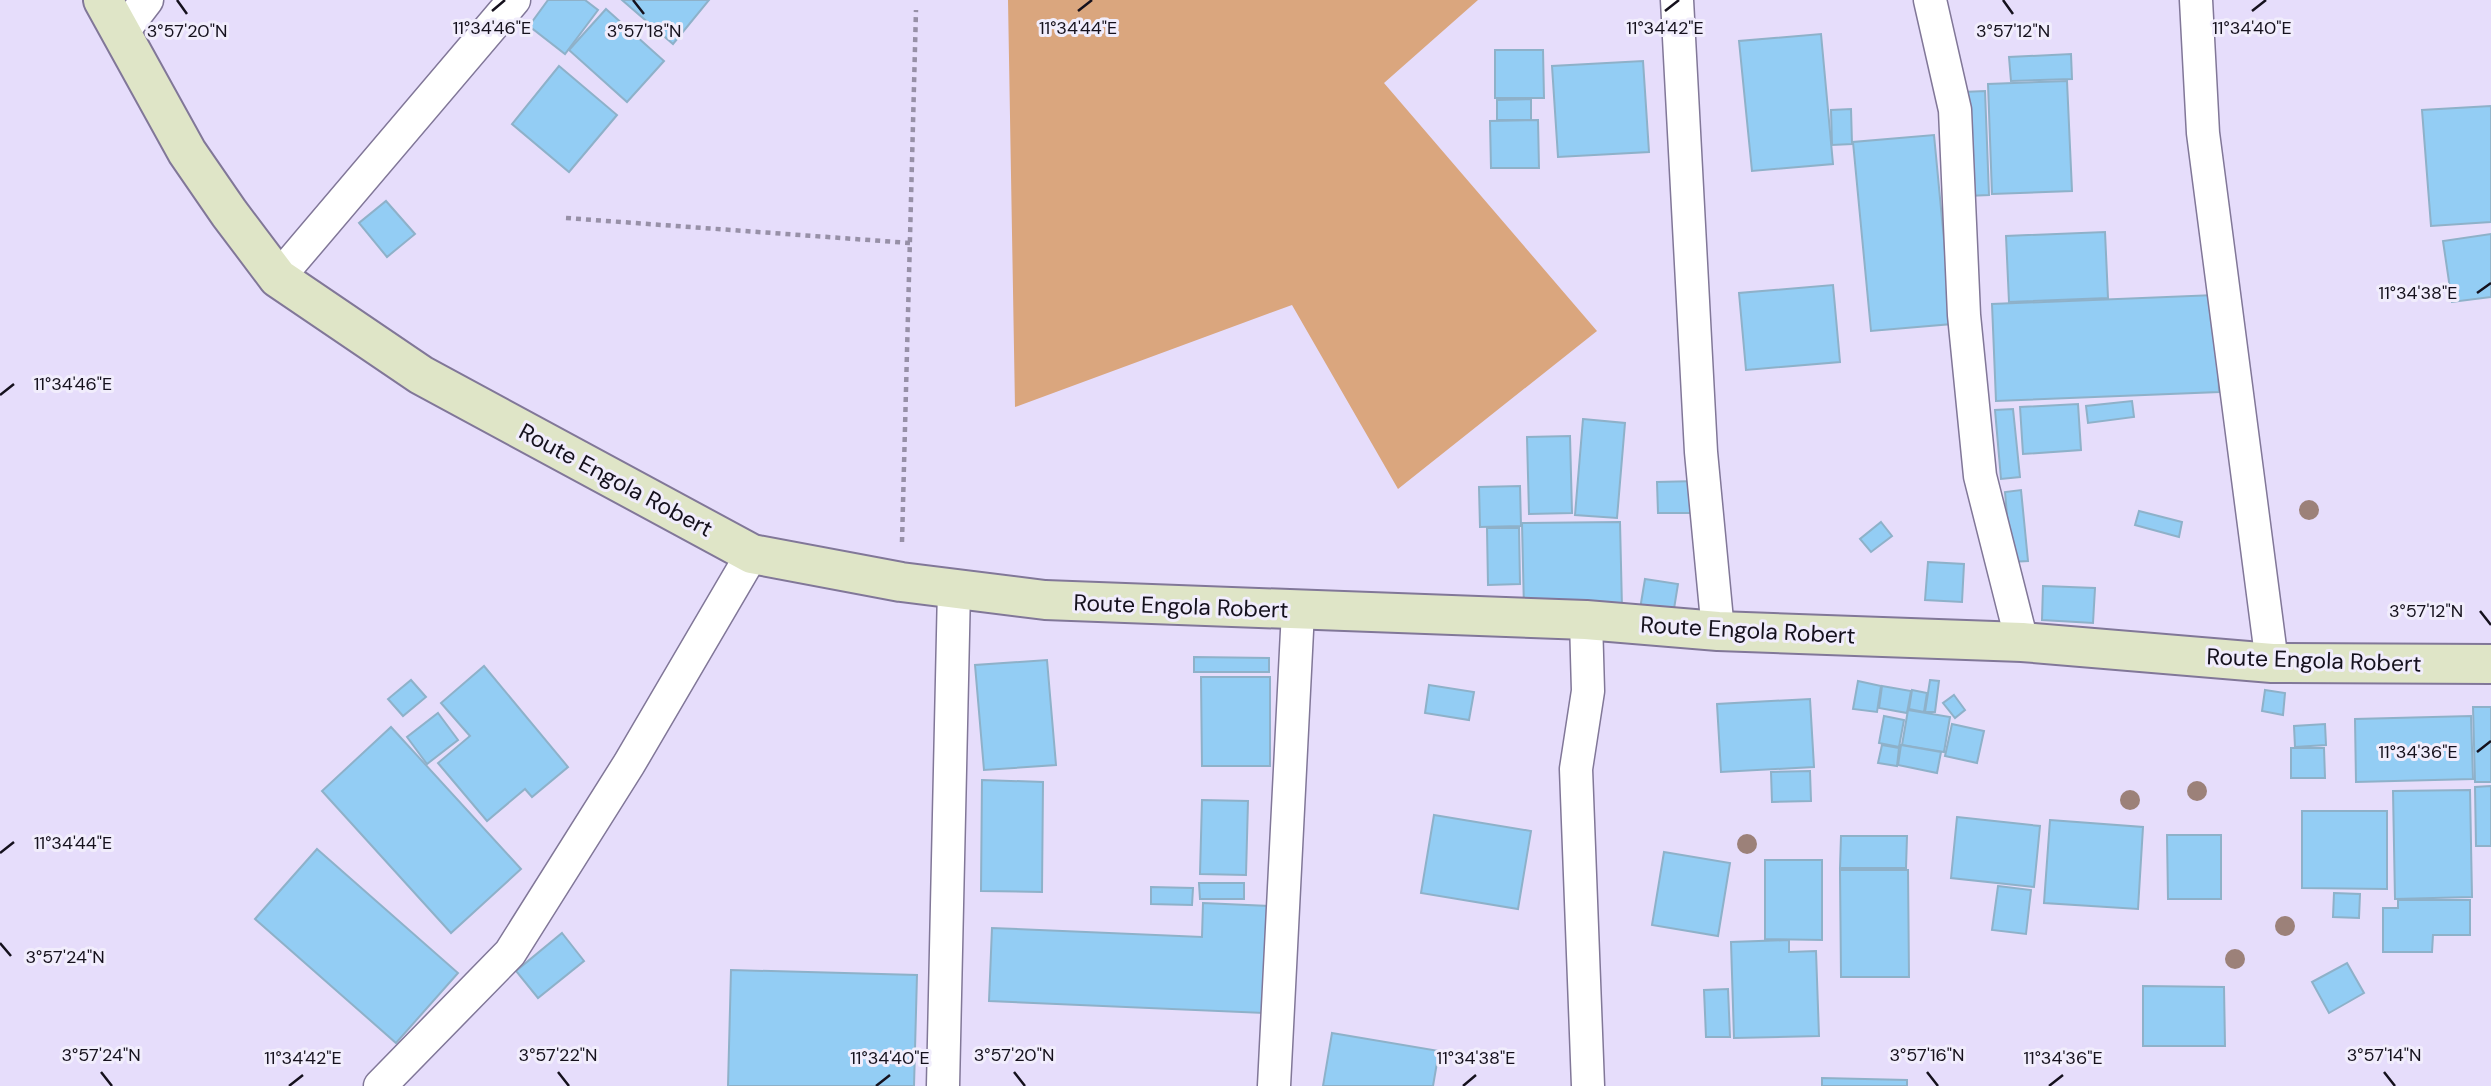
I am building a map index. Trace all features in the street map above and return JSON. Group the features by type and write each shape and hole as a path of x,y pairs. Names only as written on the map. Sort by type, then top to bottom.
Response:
{"street":[{"name":"Route Engola Robert","path":"103,0 187,152 278,278 421,375 752,554 901,582 1045,600 1586,620 1718,631 2022,642 2272,663 2491,664"},
{"path":"121,34 148,0"},
{"path":"278,278 514,0"},
{"path":"1677,0 1700,452 1718,631"},
{"path":"1930,0 1955,110 1964,316 1980,476 2022,642"},
{"path":"2196,0 2203,132 2272,663"},
{"path":"380,1086 510,953 629,764 752,554"},
{"path":"943,1086 954,589"},
{"path":"1274,1086 1298,611"},
{"path":"1586,620 1588,691 1576,769 1588,1086"}],"path":[{"path":"901,582 916,10"},
{"path":"566,218 910,243"}],"shaded area":[{"path":"1008,0 1478,0 1384,83 1597,331 1398,489 1292,305 1015,407"}],"building":[{"path":"548,0 585,0 598,10 565,54 529,26"},
{"path":"622,0 709,0 673,44"},
{"path":"606,9 664,61 627,102 569,50"},
{"path":"1821,34 1833,164 1752,171 1739,41"},
{"path":"1495,50 1543,50 1544,98 1495,98"},
{"path":"2071,54 2072,79 2011,81 2009,57"},
{"path":"1643,61 1649,152 1558,157 1552,66"},
{"path":"559,66 617,115 569,172 512,124"},
{"path":"2067,81 2072,191 1992,194 1988,84"},
{"path":"1985,91 1989,195 1967,196 1963,92"},
{"path":"1531,99 1531,120 1497,120 1497,100"},
{"path":"2491,106 2491,222 2431,226 2422,110"},
{"path":"1851,109 1852,144 1832,145 1831,110"},
{"path":"1538,120 1539,168 1491,168 1490,121"},
{"path":"1934,135 1952,324 1871,331 1853,142"},
{"path":"386,201 415,234 387,257 359,223"},
{"path":"2105,232 2108,298 2009,302 2006,236"},
{"path":"2491,234 2491,297 2452,302 2443,241"},
{"path":"1833,285 1840,362 1746,370 1739,293"},
{"path":"2215,295 2219,392 1996,401 1992,304"},
{"path":"2132,401 2134,417 2088,423 2086,406"},
{"path":"2078,404 2081,450 2023,454 2020,407"},
{"path":"2013,409 2020,477 2001,479 1995,410"},
{"path":"1583,419 1625,423 1617,518 1575,515"},
{"path":"1570,436 1572,513 1529,514 1527,437"},
{"path":"1698,481 1699,513 1658,513 1657,482"},
{"path":"1520,486 1521,526 1480,527 1479,487"},
{"path":"2021,490 2028,561 2011,562 2005,492"},
{"path":"2139,511 2182,522 2179,537 2135,525"},
{"path":"1620,522 1622,608 1524,609 1522,523"},
{"path":"1881,522 1892,536 1871,552 1860,539"},
{"path":"1487,528 1519,528 1520,584 1488,585"},
{"path":"1928,562 1964,564 1962,602 1925,600"},
{"path":"1645,579 1678,584 1673,615 1640,609"},
{"path":"2043,586 2095,588 2093,623 2042,620"},
{"path":"1194,657 1269,658 1269,672 1194,672"},
{"path":"1047,660 1056,765 984,770 975,665"},
{"path":"484,666 568,767 532,797 525,789 487,821 438,763 470,736 441,703"},
{"path":"1201,677 1270,677 1270,766 1202,766"},
{"path":"411,680 426,697 403,716 388,699"},
{"path":"1930,680 1939,681 1935,712 1925,712"},
{"path":"1858,681 1881,686 1877,712 1853,709"},
{"path":"1429,685 1474,692 1469,720 1425,713"},
{"path":"1882,686 1911,691 1907,713 1879,708"},
{"path":"1912,690 1927,693 1924,712 1909,709"},
{"path":"2265,690 2285,693 2283,715 2262,711"},
{"path":"1954,695 1965,710 1955,718 1943,703"},
{"path":"1810,699 1814,767 1721,772 1717,704"},
{"path":"2473,707 2491,707 2491,782 2475,782"},
{"path":"1908,710 1950,717 1944,752 1902,745"},
{"path":"438,713 458,740 427,764 407,737"},
{"path":"1884,716 1904,720 1899,747 1879,743"},
{"path":"2471,716 2473,779 2356,782 2355,719"},
{"path":"1952,724 1984,731 1977,763 1945,756"},
{"path":"2325,724 2326,745 2295,747 2294,726"},
{"path":"391,727 521,869 451,933 322,791"},
{"path":"1882,745 1899,748 1897,766 1878,763"},
{"path":"1901,745 1941,752 1937,773 1898,765"},
{"path":"2291,748 2324,748 2325,778 2291,778"},
{"path":"1810,771 1811,801 1772,802 1771,772"},
{"path":"982,780 1043,782 1042,892 981,891"},
{"path":"2491,786 2491,846 2476,846 2475,787"},
{"path":"2470,790 2472,897 2395,899 2393,791"},
{"path":"1202,800 1248,801 1246,875 1200,874"},
{"path":"2302,811 2387,811 2387,889 2302,888"},
{"path":"1434,815 1531,831 1518,909 1421,893"},
{"path":"1957,817 2040,826 2034,887 1951,878"},
{"path":"2050,820 2143,827 2138,909 2044,903"},
{"path":"2167,835 2221,835 2221,899 2168,899"},
{"path":"1841,836 1907,836 1906,868 1840,868"},
{"path":"317,849 458,973 396,1043 255,919"},
{"path":"1664,852 1730,863 1718,936 1652,925"},
{"path":"1765,860 1822,860 1822,940 1765,939"},
{"path":"1840,870 1908,870 1909,977 1841,977"},
{"path":"1199,883 1244,883 1244,899 1200,899"},
{"path":"1998,886 2031,890 2026,934 1992,930"},
{"path":"1151,887 1193,888 1192,905 1151,904"},
{"path":"2334,893 2360,894 2359,918 2333,917"},
{"path":"2398,900 2470,900 2470,935 2433,935 2432,952 2383,952 2383,908 2398,908"},
{"path":"1203,903 1269,906 1264,1013 989,1001 992,928 1202,937"},
{"path":"562,933 584,961 538,998 516,971"},
{"path":"1789,940 1789,952 1816,951 1819,1036 1734,1038 1731,942"},
{"path":"2347,963 2364,993 2329,1013 2312,982"},
{"path":"731,970 917,975 914,1086 728,1086"},
{"path":"2143,986 2224,987 2225,1046 2143,1046"},
{"path":"1728,989 1730,1037 1706,1037 1704,990"},
{"path":"1332,1033 1439,1051 1433,1086 1323,1086"},
{"path":"1822,1078 1907,1080 1907,1086 1822,1086"}]}
